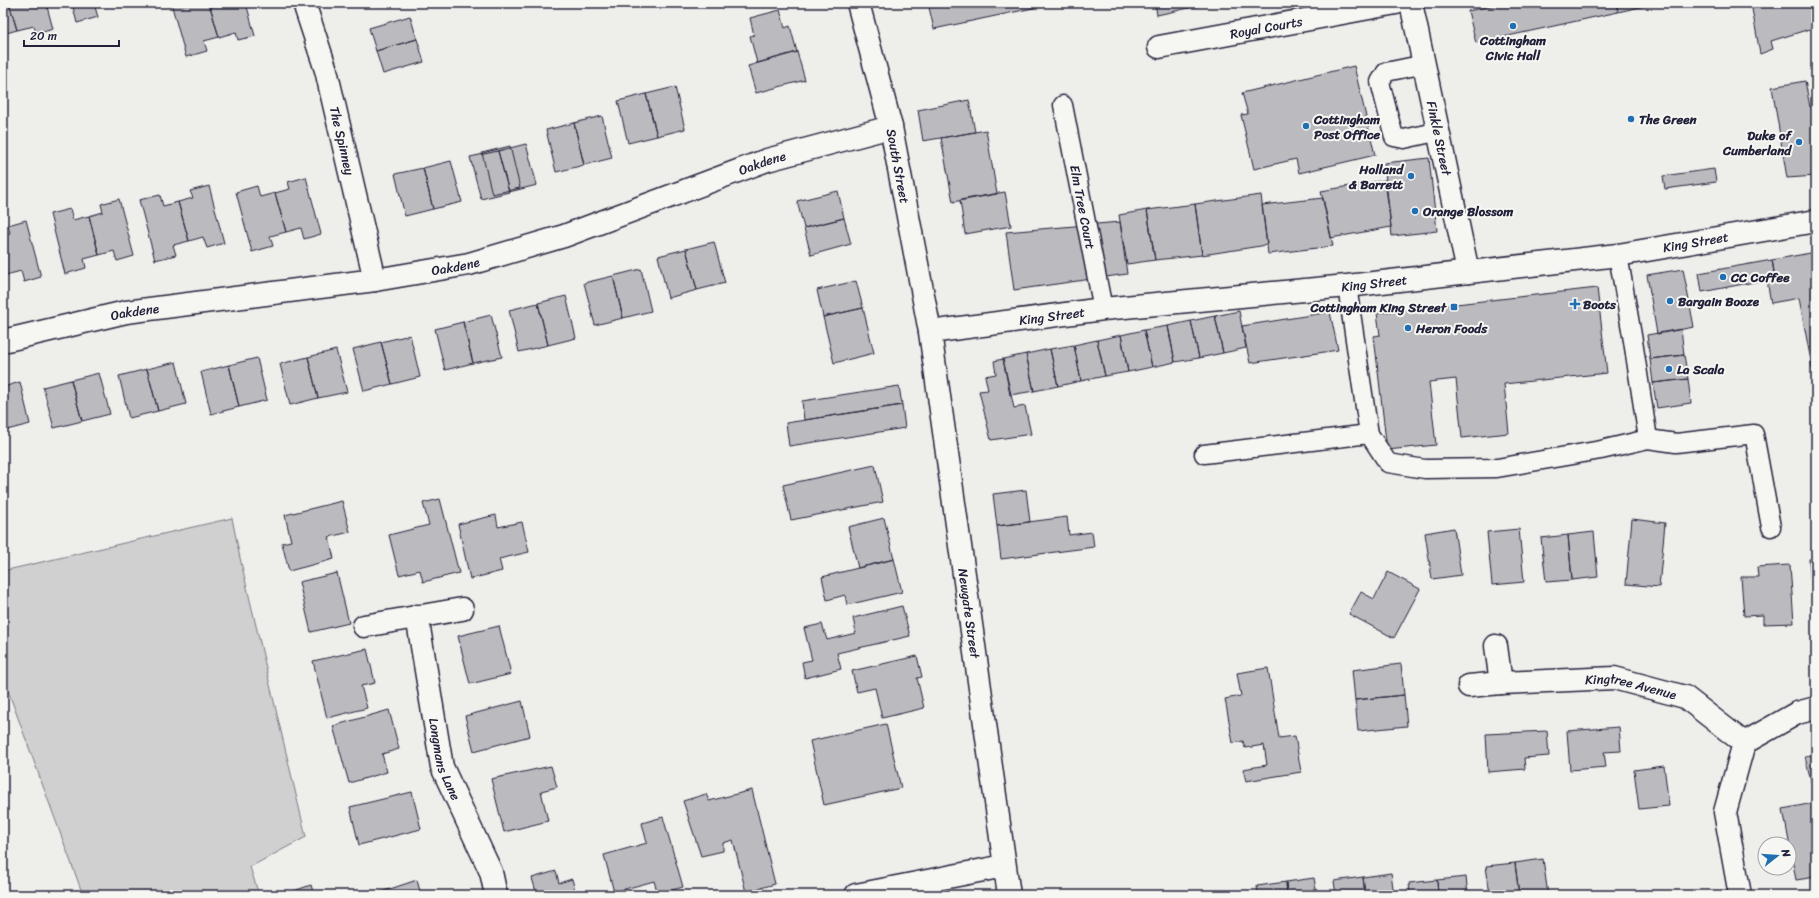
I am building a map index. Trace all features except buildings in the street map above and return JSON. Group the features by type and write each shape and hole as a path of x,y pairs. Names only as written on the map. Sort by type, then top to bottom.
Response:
{"street":[{"name":"The Spinney","path":"304,3 326,70 375,280"},
{"name":"South Street","path":"858,3 891,127 930,332"},
{"name":"Royal Courts","path":"1159,47 1396,3"},
{"name":"Finkle Street","path":"1411,3 1440,132 1468,272"},
{"name":"Oakdene","path":"3,341 126,312 375,280 469,264 557,239 767,160 891,127"},
{"name":"King Street","path":"930,332 1104,309 1347,286 1618,255 1816,221"},
{"name":"Newgate Street","path":"930,332 1009,895"},
{"path":"364,626 462,609"},
{"name":"Longmans Lane","path":"417,616 442,767 491,872 496,895"},
{"path":"1496,646 1501,683"},
{"name":"Kingtree Avenue","path":"1469,686 1501,683 1614,678 1685,696 1744,743"},
{"path":"1740,895 1725,812 1744,743 1797,713 1816,708"},
{"path":"856,895 1004,866"}],"lane":[{"path":"1425,64 1386,72 1380,82 1394,137 1404,139 1440,132"},
{"name":"Elm Tree Court","path":"1063,105 1104,309"},
{"path":"1618,255 1648,439"},
{"path":"1347,286 1368,434 1388,463 1425,469 1497,468 1601,450 1648,439 1676,443 1754,434 1771,527"},
{"path":"1204,454 1368,434"}],"shaded area":[{"path":"232,518 240,558 306,837 250,867 259,895 83,895 3,677 3,571"}],"place":[{"name":"Cottingham Civic Hall","path":"1513,26"},
{"name":"The Green","path":"1631,119"},
{"name":"Cottingham Post Office","path":"1306,126"},
{"name":"Duke of Cumberland","path":"1799,142"},
{"name":"Holland & Barrett","path":"1411,176"},
{"name":"Orange Blossom","path":"1415,211"},
{"name":"CC Coffee","path":"1723,277"},
{"name":"Bargain Booze","path":"1670,301"},
{"name":"Boots","path":"1575,304"},
{"name":"Cottingham King Street","path":"1454,307"},
{"name":"Heron Foods","path":"1408,328"},
{"name":"La Scala","path":"1669,369"}]}
